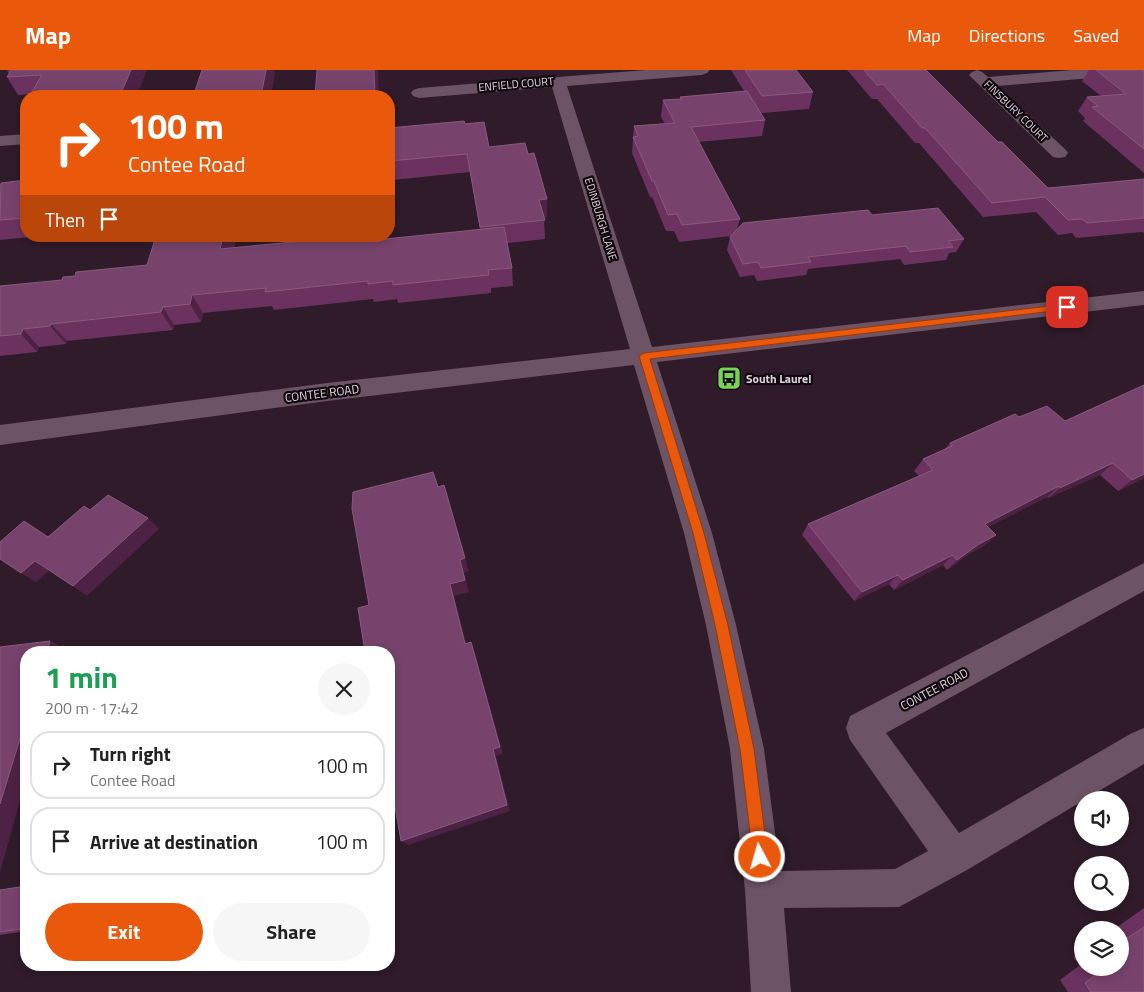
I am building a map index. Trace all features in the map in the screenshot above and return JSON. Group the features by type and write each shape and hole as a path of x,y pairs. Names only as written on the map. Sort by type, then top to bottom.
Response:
{"street":[{"name":"ENFIELD COURT","path":"419,93 702,70"},
{"name":"FINSBURY COURT","path":"972,70 1059,153"},
{"path":"985,82 1126,70"},
{"name":"EDINBURGH LANE","path":"558,81 644,356"},
{"path":"0,141 20,139"},
{"name":"CONTEE ROAD","path":"0,435 327,392 1144,298"},
{"path":"644,356 698,533 721,625 747,749 764,890 771,992"},
{"name":"CONTEE ROAD","path":"954,856 862,728 1144,576"},
{"path":"764,890 899,888 1144,745"}],"building":[{"path":"11,70 131,70 122,90 33,90 42,75 7,77"},
{"path":"202,70 266,70 262,90 195,90"},
{"path":"317,70 374,70 375,90 315,90"},
{"path":"745,70 796,70 813,92 762,96"},
{"path":"864,70 926,70 998,142 1002,142 1048,188 1144,179 1144,218 1087,223 1082,219 1068,220 1045,197 992,203 883,84 877,85"},
{"path":"1096,70 1144,70 1144,149 1092,107 1098,106 1087,97 1126,94"},
{"path":"747,91 765,120 691,127 740,219 682,225 677,214 668,215 633,137 638,136 634,126 675,123 663,100"},
{"path":"464,121 465,124 484,122 489,147 525,143 528,154 534,153 547,199 539,200 545,220 480,227 467,154 395,160 395,127"},
{"path":"20,181 20,218 0,220 1,183"},
{"path":"938,208 964,239 948,241 953,247 910,252 906,246 808,257 811,262 761,268 758,262 743,264 730,237 743,223 868,210 872,215"},
{"path":"504,227 512,268 488,270 489,275 393,285 393,281 368,284 368,281 265,292 266,288 192,295 190,304 163,307 161,312 51,324 50,326 23,329 21,334 0,336 0,286 62,280 63,277 75,276 76,272 147,265 154,242 222,242 220,249 292,242 395,242 395,238"},
{"path":"1144,385 1144,474 1132,480 1113,463 1060,488 1059,486 985,524 996,535 979,544 957,560 953,555 903,580 898,575 862,592 808,524 933,470 923,459 952,446 950,443 1015,414 1019,417 1047,406 1065,421"},
{"path":"433,472 438,487 444,485 465,558 460,560 465,580 450,584 465,644 471,642 500,747 493,749 507,805 401,841 395,807 395,646 364,646 358,608 369,605 352,509 353,492"},
{"path":"108,495 148,518 73,586 35,561 21,573 0,559 0,542 24,521 48,537 84,506 90,510"},
{"path":"50,641 49,646 20,646 20,739 0,804 0,647"},
{"path":"20,887 20,929 0,932 0,890"},
{"path":"1144,927 1144,992 1091,992 1085,983 1094,976 1129,976 1129,937"}],"place":[{"name":"South Laurel","path":"729,378"}],"route":[{"path":"760,857 747,749 721,625 698,533 644,356 1067,307"}]}
